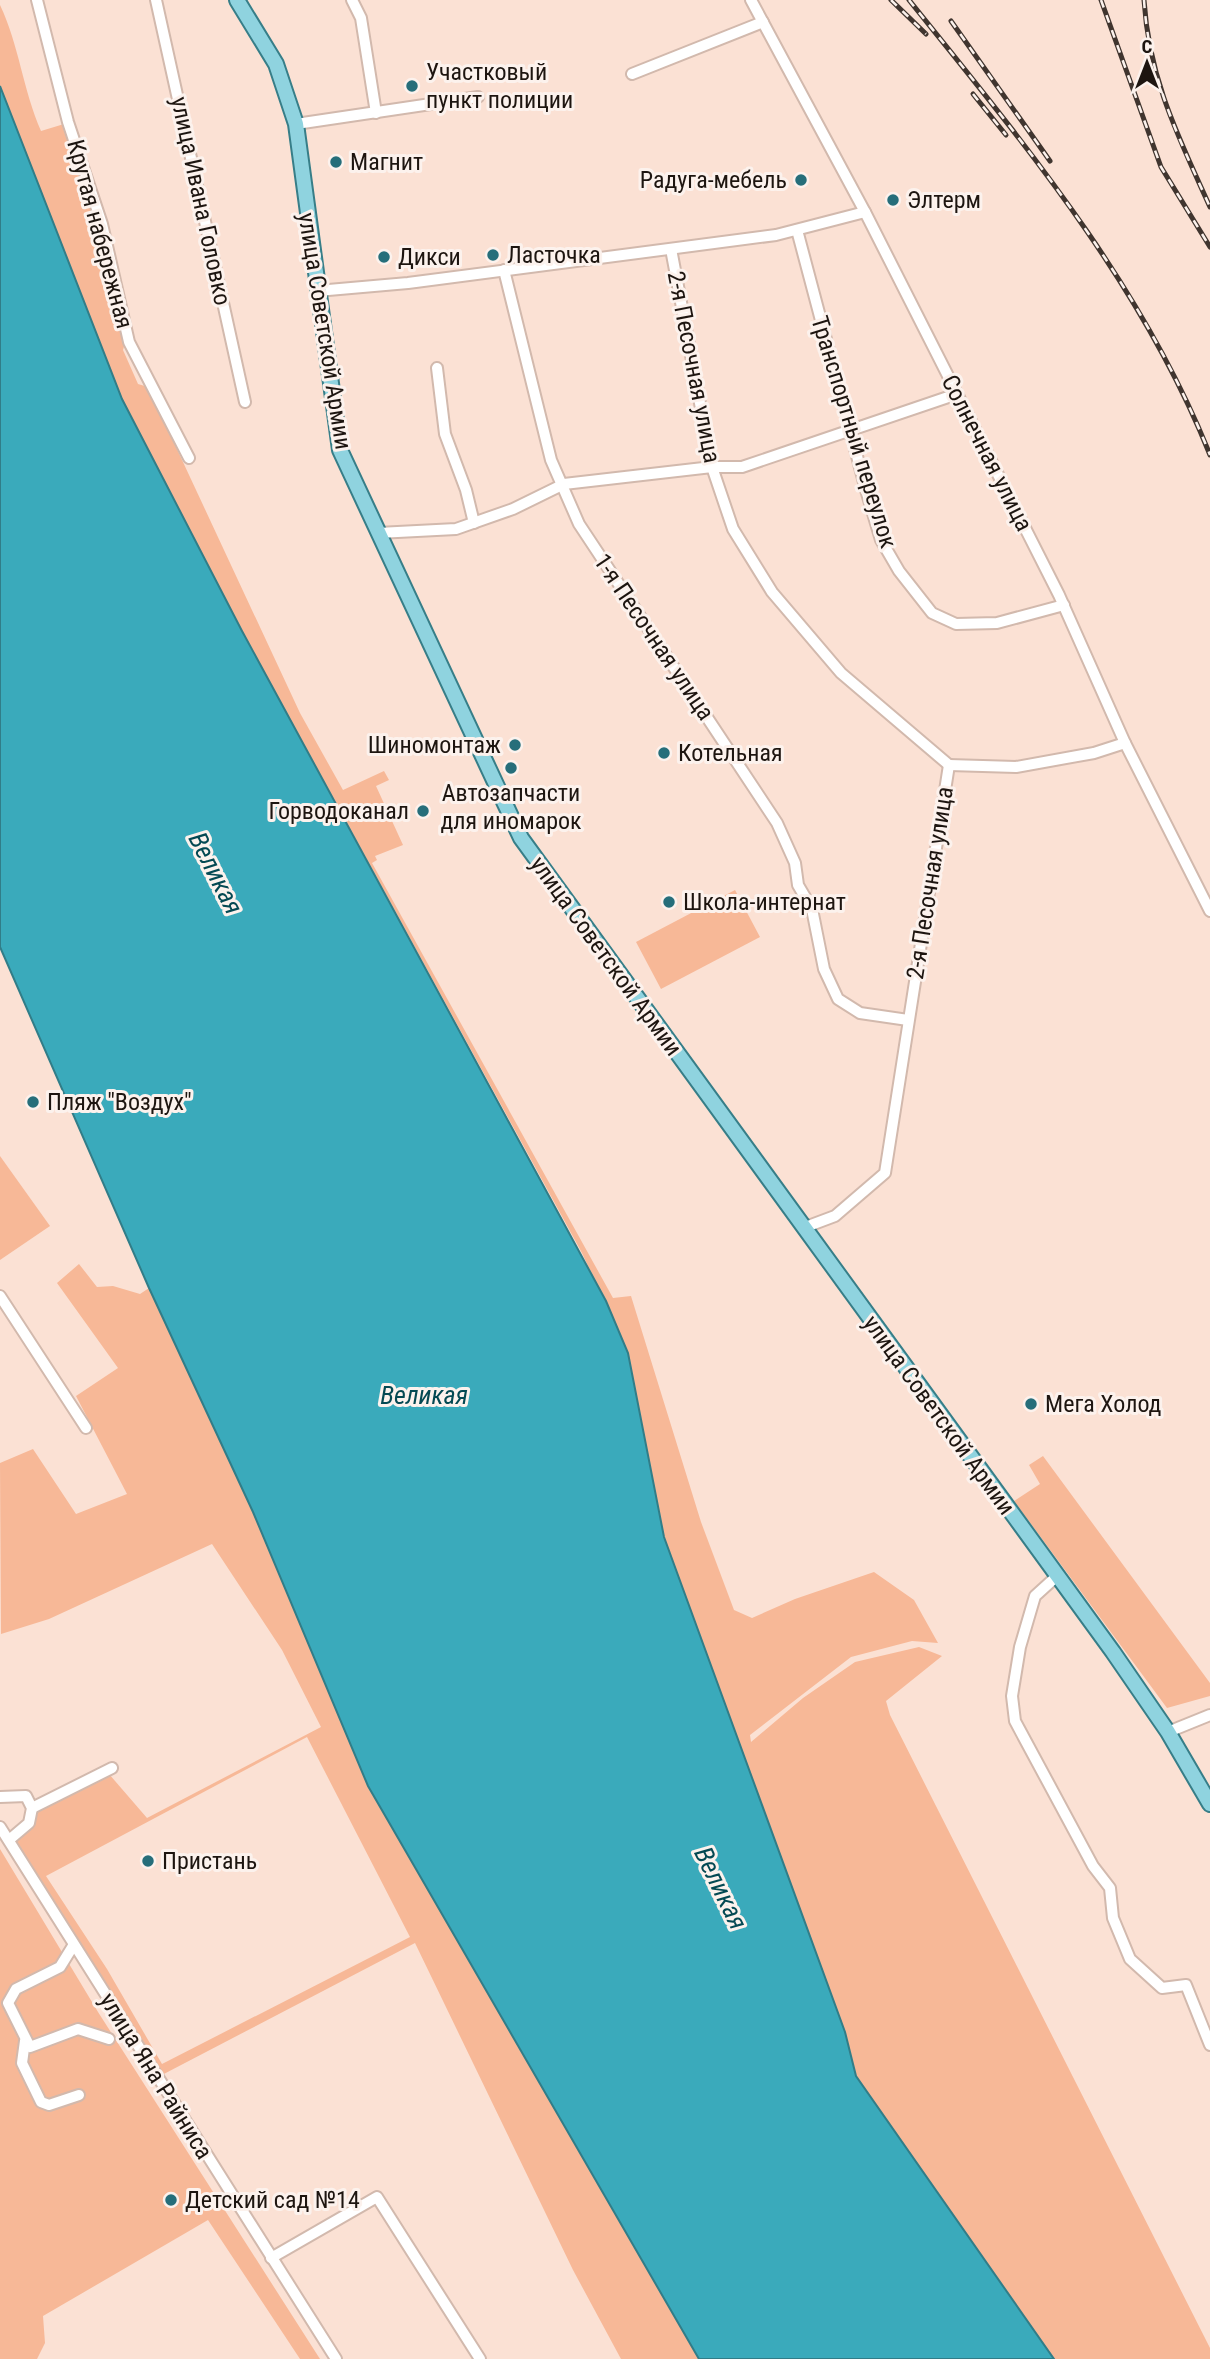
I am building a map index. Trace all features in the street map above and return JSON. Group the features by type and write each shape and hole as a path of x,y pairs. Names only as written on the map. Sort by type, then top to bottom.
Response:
{"main road":[{"name":"улица Советской Армии","path":"237,0 276,64 296,124 340,450 521,838 1057,1576 1168,1732 1210,1804"}],"street":[{"name":"Крутая набережная","path":"37,0 68,122 102,224 129,342 189,458"},
{"name":"улица Ивана Головко","path":"156,0 245,402"},
{"path":"352,0 361,18 376,113"},
{"name":"Солнечная улица","path":"751,0 865,212 1064,605 1125,743 1210,911"},
{"path":"632,75 763,22"},
{"path":"296,124 478,97"},
{"path":"317,290 671,249 797,230 865,212"},
{"name":"Транспортный переулок","path":"797,230 849,431 881,540 899,571 932,613 956,625 997,623 1064,605"},
{"name":"2-я Песочная улица","path":"671,249 712,467 733,529 772,592 841,673 949,765 885,1173 835,1216 803,1228"},
{"name":"1-я Песочная улица","path":"505,270 551,460 564,484 579,524 777,823 795,863 798,885 812,909 824,969 838,999 860,1013 908,1020"},
{"path":"437,368 445,434 466,490 474,523"},
{"path":"378,533 456,529 513,509 564,484 712,467 742,467 957,394"},
{"path":"949,765 1016,767 1094,753 1125,743"},
{"path":"0,1296 86,1428"},
{"path":"1057,1576 1035,1596 1020,1647 1012,1696 1016,1721 1093,1866 1110,1888 1113,1918 1130,1959 1162,1988 1186,1985 1210,2045"},
{"path":"1168,1732 1210,1715"},
{"path":"32,1808 112,1768"},
{"path":"0,1797 26,1796 32,1808 29,1823 9,1840"},
{"name":"улица Яна Райниса","path":"0,1827 336,2359"},
{"path":"74,1946 60,1967 16,1989 9,1997 8,2003 30,2047 78,2029 109,2039"},
{"path":"25,2041 22,2063 41,2102 48,2105 79,2095"},
{"path":"271,2258 377,2196 480,2359"}],"shaded area":[{"path":"0,5 41,131 64,124 89,201 126,340 123,350 138,384 148,387 300,713 343,790 384,771 389,780 376,786 403,845 375,856 377,860 372,863 613,1298 631,1296 701,1522 734,1610 752,1618 795,1599 874,1572 914,1600 938,1643 912,1641 851,1657 750,1735 751,1742 803,1698 855,1662 919,1647 942,1656 886,1701 890,1715 1210,2348 1210,2359 1054,2359 856,2076 845,2032 664,1537 628,1353 582,1253 242,631 122,399 0,86"},
{"path":"735,890 760,937 661,989 636,942"},
{"path":"0,1156 50,1226 0,1260"},
{"path":"79,1264 97,1287 113,1286 140,1294 149,1288 253,1512 369,1786 699,2359 621,2359 573,2270 415,1943 160,2076 15,1843 38,1811 109,1774 147,1818 321,1727 282,1650 212,1544 49,1619 1,1634 0,1463 33,1449 76,1514 127,1494 76,1396 118,1368 57,1283","holes":["307,1737 410,1937 162,2064 107,1969 46,1876"]},
{"path":"1043,1456 1210,1683 1210,1696 1167,1708 1014,1501 1040,1484 1029,1465"},
{"path":"0,1849 98,2012 320,2359 300,2359 208,2220 43,2316 45,2343 37,2359 0,2359"}],"water":[{"name":"Великая","path":"0,86 122,399 242,631 606,1301 628,1353 664,1537 845,2032 856,2076 1054,2359 699,2359 368,1786 253,1512 149,1288 0,947"}],"railway":[{"path":"891,0 926,34"},
{"path":"909,0 1036,161 1115,273 1182,392 1210,455"},
{"path":"1101,0 1161,167 1210,247"},
{"path":"1144,0 1147,29 1159,81 1176,131 1210,207"},
{"path":"951,21 1050,161"},
{"path":"973,94 1006,135"}],"place":[{"name":"Участковый пункт полиции","path":"412,86"},
{"name":"Магнит","path":"336,162"},
{"name":"Радуга-мебель","path":"801,180"},
{"name":"Элтерм","path":"893,200"},
{"name":"Ласточка","path":"493,255"},
{"name":"Дикси","path":"384,257"},
{"name":"Шиномонтаж","path":"515,745"},
{"name":"Котельная","path":"664,753"},
{"name":"Автозапчасти для иномарок","path":"511,768"},
{"name":"Горводоканал","path":"423,811"},
{"name":"Школа-интернат","path":"669,902"},
{"name":"Пляж \"Воздух\"","path":"33,1102"},
{"name":"Мега Холод","path":"1031,1404"},
{"name":"Пристань","path":"148,1861"},
{"name":"Детский сад №14","path":"171,2200"}]}
